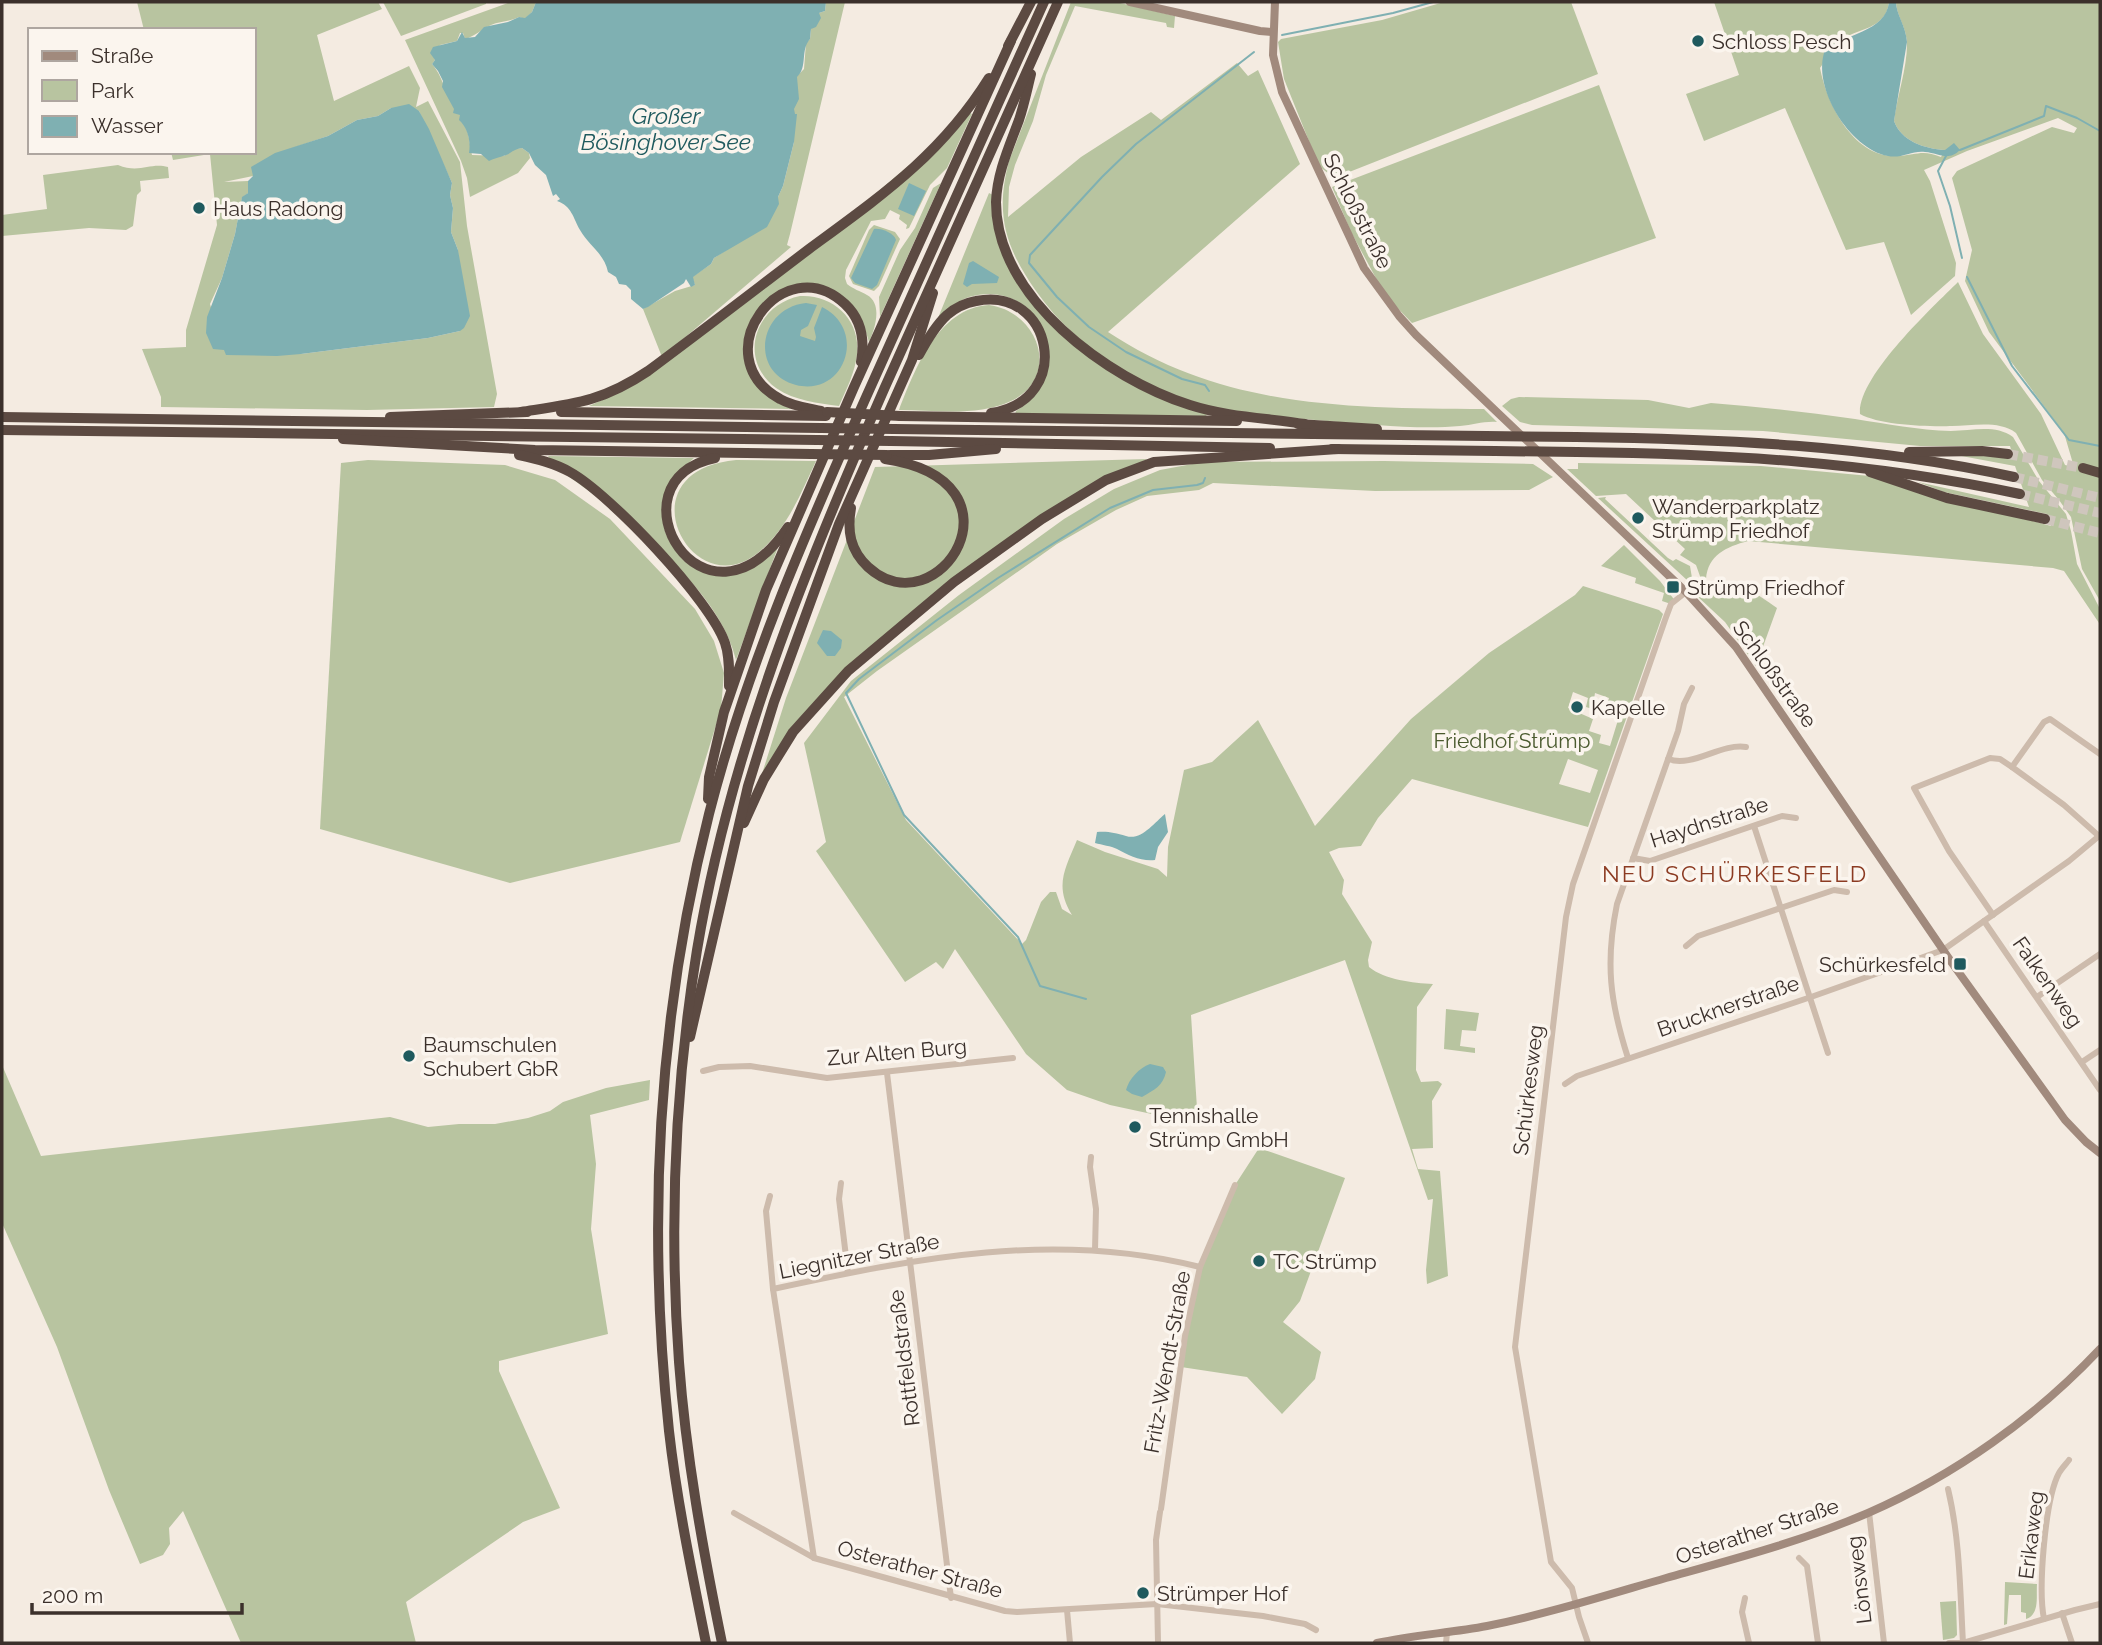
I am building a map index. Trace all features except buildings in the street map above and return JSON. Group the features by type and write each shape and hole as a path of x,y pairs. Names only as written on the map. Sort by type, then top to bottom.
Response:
{"highway":[{"path":"708,818 709,777 728,700 766,590 854,387 1031,2"},
{"path":"706,1643 669,1434 659,1289 658,1191 666,1062 676,982 708,818 748,681 780,596 1044,2"},
{"path":"722,1643 694,1491 679,1352 674,1220 683,1064 698,946 735,784 775,656 819,538 1058,2"},
{"path":"521,412 589,402 628,385 869,205 908,173 953,130 1011,41"},
{"path":"1036,51 1024,102 1000,174 996,203 1000,234 1007,253 1029,291 1050,316 1085,349 1117,372 1141,386 1178,401 1213,412 1305,424 1384,430 1415,436"},
{"path":"683,1064 698,1012 710,948 748,786 774,702 839,524 915,352 946,252"},
{"path":"826,414 786,402 761,384 751,366 748,348 750,330 763,308 782,293 794,290 820,290 841,300 857,318 863,341 854,387"},
{"path":"896,397 931,333 948,314 966,303 987,299 1004,301 1026,313 1041,332 1045,355 1042,379 1033,393 1020,404 1001,411 967,417"},
{"path":"342,422 404,415 521,412 826,414 1305,424"},
{"path":"2,417 1576,437 1747,442 1878,453 2014,477"},
{"path":"2,430 1727,455 1844,464 1937,477 2020,494"},
{"path":"327,434 349,441 489,449 886,457 1069,444"},
{"path":"489,449 534,458 572,473 596,490 661,555 705,607 724,640 729,664 728,700"},
{"path":"731,859 764,779 793,732 839,681 954,582 1042,519 1106,480 1154,462 1339,449"},
{"path":"1878,453 1982,451 2008,454"},
{"path":"751,454 704,460 689,468 670,492 667,522 671,537 679,550 690,560 703,568 719,571 747,566 767,553 776,543 806,498"},
{"path":"856,488 848,524 850,542 860,559 874,573 894,581 910,582 926,578 951,560 963,530 958,498 948,484 935,474 886,457"},
{"path":"1844,464 1947,498 2045,519"},
{"path":"2083,468 2100,473"}],"main road":[{"path":"1130,2 1260,32 1272,32"},
{"name":"Schloßstraße","path":"1275,2 1272,32 1274,65 1282,92 1347,234 1364,268 1381,293 1416,335 1686,592 1736,647 1943,950 2065,1120 2100,1153"},
{"name":"Osterather Straße","path":"1377,1643 1488,1626 1577,1604 1810,1536 1869,1513 1941,1475 1988,1445 2049,1399 2100,1349"}],"street":[{"name":"Schürkesweg","path":"1588,1643 1573,1588 1551,1562 1515,1347 1566,917 1573,884 1671,604 1686,592"},
{"path":"1628,1058 1616,1022 1610,982 1609,956 1617,904 1668,759 1684,704 1692,688"},
{"path":"2012,767 2044,722 2050,719 2100,754"},
{"path":"1668,759 1678,762 1734,746 1746,747"},
{"path":"1993,915 1949,851 1914,788 1990,758 2000,759 2063,805 2099,836"},
{"name":"Haydnstraße","path":"1633,858 1650,860 1782,816 1796,818"},
{"path":"1754,826 1829,1053"},
{"name":"Brucknerstraße","path":"1565,1084 1577,1076 1943,950 2069,861 2099,836"},
{"path":"1686,946 1698,936 1835,890 1847,892"},
{"name":"Falkenweg","path":"1984,921 2100,1090"},
{"path":"2037,997 2100,954"},
{"path":"2082,1062 2100,1050"},
{"name":"Zur Alten Burg","path":"702,1071 719,1067 750,1066 827,1078 1013,1058"},
{"name":"Rottfeldstraße","path":"887,1073 951,1598"},
{"path":"1091,1157 1096,1209 1096,1250"},
{"path":"841,1183 839,1199 848,1273"},
{"name":"Fritz-Wendt-Straße","path":"1158,1643 1156,1540 1186,1335 1200,1267 1235,1185"},
{"path":"770,1196 766,1211 774,1289"},
{"name":"Liegnitzer Straße","path":"814,1558 774,1289 910,1260 1027,1248 1096,1250 1163,1257 1200,1267"},
{"name":"Erikaweg","path":"2044,1619 2041,1604 2046,1532 2059,1473 2069,1460"},
{"path":"1948,1489 1958,1543 1963,1643"},
{"name":"Osterather Straße","path":"734,1513 814,1558 1004,1611 1157,1604 1306,1623 1316,1630"},
{"name":"Lönsweg","path":"1869,1513 1884,1643"},
{"path":"1799,1558 1807,1566 1818,1643"},
{"path":"1745,1598 1742,1612 1749,1643"},
{"path":"1949,1643 1963,1643 2100,1604"},
{"path":"1067,1610 1070,1643"},
{"path":"2062,1613 2072,1643"},
{"path":"1446,1643 1447,1633"}],"green space":[{"path":"137,2 378,2 382,9 317,35 334,101 409,66 420,88 416,107 428,101 460,162 467,226 497,394 494,407 367,410 161,407 161,397 142,349 186,347 186,330 217,225 210,154 256,154 256,28 144,28","holes":["391,108 419,111 452,183 451,232 458,250 460,331 428,338 301,354 224,350 210,304 222,278 242,198 248,193 248,181 224,182 253,176 275,154 328,136 357,120 378,116"]},
{"path":"383,2 486,2 486,4 401,36"},
{"path":"511,2 536,2 525,19 519,17 494,24 465,39 463,33 460,33 457,41 440,45 432,64 451,103 461,115 460,120 467,132 472,155 504,156 514,149 522,148 529,153 530,158 518,173 470,197 461,161 405,40"},
{"path":"826,2 845,2 787,245 791,247 662,357 643,309 675,291 695,285 692,277 711,264 714,258 745,238 778,197 794,142 797,76 804,69 806,43 810,39 811,29 819,13 825,11"},
{"path":"1071,2 1116,2 1175,16 1174,28 1167,27 1166,23 1075,6 1046,75 1033,121 1015,165 1009,187 1008,217 1081,157 1151,112 1161,120 1237,63 1248,76 1258,70 1300,164 1108,332 1152,357 1197,376 1243,390 1289,399 1337,404 1484,409 1497,422 1465,426 1411,427 1231,411 1175,395 1148,383 1097,353 1074,334 1054,314 1025,275 1010,245 1003,214 1009,161"},
{"path":"1444,2 1571,2 1598,74 1334,178 1319,166 1284,79 1278,42 1281,39 1382,20"},
{"path":"1714,2 1889,2 1887,11 1877,23 1839,41 1820,68 1829,97 1845,127 1868,149 1882,155 1924,153 1941,157 1945,150 1915,143 1902,134 1894,121 1907,44 1896,2 2100,2 2100,601 2082,569 2071,517 2042,480 2016,433 1994,425 1904,424 1879,421 1860,414 1862,399 1883,363 1898,343 1958,282 1983,334 2041,414 2065,465 2074,467 2064,433 1989,332 1965,281 1972,250 1952,178 1957,171 2052,127 2074,133 2077,128 2058,118 1967,151 1924,170 1956,263 1955,276 1911,315 1884,242 1846,250 1785,108 1704,141 1686,94 1739,75"},
{"path":"1599,85 1656,238 1412,323 1385,295 1351,232 1332,187"},
{"path":"972,114 947,168 930,185 909,228 906,229 907,225 899,219 900,215 890,210 885,219 871,221 846,270 847,284 867,295 875,304 875,324 869,342 866,332 832,290 772,295 752,317 747,333 746,363 791,409 589,406 624,390 778,277"},
{"path":"172,154 210,154 173,160"},
{"path":"118,165 133,168 168,167 169,178 140,181 141,191 137,195 133,226 126,230 89,228 2,236 2,215 47,209 43,175"},
{"path":"941,183 880,317 879,297 900,250 915,228 933,188"},
{"path":"989,193 993,195 998,243 1013,274 1081,350 1207,414 1206,416 1015,414 1036,393 1047,373 1049,351 1044,330 1032,313 1015,300 994,294 969,297 938,318"},
{"path":"874,225 895,232 900,239 879,286 874,291 853,284 849,276 869,230"},
{"path":"800,296 823,299 834,305 849,320 854,330 857,342 856,361 839,406 807,401 783,392 764,376 757,363 755,349 762,321 784,301"},
{"path":"989,305 1007,310 1032,332 1038,347 1039,362 1036,377 1027,391 1011,401 984,409 956,412 899,410 921,360 942,329 971,309"},
{"path":"1519,397 1648,400 1689,408 1711,403 1927,429 1991,429 2006,433 2013,437 2039,481 2066,514 2077,564 2100,609 2099,623 2064,571 2053,568 1748,541 1720,553 1710,564 1706,579 1701,579 1696,565 1680,555 1685,549 1626,494 1596,496 1567,469 1578,469 1578,463 1761,466 1870,476 2051,526 2047,514 1944,492 1918,482 2029,507 2015,466 1956,455 2013,456 2010,446 1920,446 1763,431 1532,425 1520,422 1502,406"},
{"path":"548,456 694,458 679,472 664,528 677,553 699,569 725,575 752,568 778,547 736,660 728,636 715,612 680,569 638,530 564,472"},
{"path":"1147,459 1057,508 844,671 760,780 786,698 875,467"},
{"path":"368,460 505,465 555,480 610,519 695,609 714,641 724,673 721,709 680,842 510,883 320,829 341,463"},
{"path":"736,460 816,461 792,510 769,543 759,552 734,565 711,563 692,550 679,531 675,509 681,487 701,469"},
{"name":"Friedhof Strümp","path":"1203,462 1533,464 1553,477 1529,490 1375,491 1213,483 1199,490 1147,496 1116,510 1057,544 844,697 906,820 1022,944 1041,902 1050,892 1056,892 1062,909 1072,915 1064,895 1063,878 1077,840 1158,869 1167,877 1168,847 1184,770 1212,762 1258,720 1315,826 1411,719 1489,653 1575,595 1583,586 1659,610 1663,614 1588,827 1412,779 1378,818 1361,846 1329,852 1344,880 1342,894 1372,942 1369,967 1391,978 1433,984 1417,1007 1416,1070 1421,1082 1438,1081 1442,1084 1432,1101 1433,1148 1412,1149 1418,1169 1440,1171 1448,1276 1427,1284 1433,1199 1428,1200 1345,960 1191,1015 1198,1124 1110,1105 1067,1090 1026,1054 955,949 943,969 936,962 905,982 816,851 826,842 804,743 851,681 959,595 1064,519 1114,489 1160,470","holes":["1573,692 1588,698 1586,707 1596,710 1599,701 1594,699 1595,693 1609,698 1605,712 1618,720 1610,746 1599,743 1601,735 1589,731 1593,719 1568,708","1568,759 1598,770 1590,793 1559,784"]},
{"path":"1606,497 1605,499 1668,558 1690,566 1692,578 1688,581 1598,498"},
{"path":"1624,545 1660,581 1676,602 1671,604 1662,601 1664,593 1635,583 1636,578 1601,566"},
{"path":"1712,581 1739,586 1777,608 1756,666 1725,622 1697,596 1696,586"},
{"path":"1446,1009 1479,1013 1476,1031 1462,1030 1460,1046 1475,1048 1475,1053 1444,1049"},
{"path":"2,1065 41,1156 390,1117 428,1127 495,1124 550,1111 563,1102 606,1088 650,1080 649,1100 590,1115 596,1164 591,1229 608,1334 499,1361 499,1371 560,1508 523,1522 406,1602 416,1643 241,1643 183,1511 169,1528 170,1544 163,1555 140,1564 109,1490 57,1347 2,1223"},
{"name":"TC Strümp","path":"1259,1148 1345,1178 1300,1301 1283,1322 1321,1352 1315,1379 1282,1414 1247,1377 1181,1367 1200,1267 1235,1185"},
{"path":"2005,1582 2037,1584 2037,1599 2033,1613 2026,1619 2026,1613 2021,1612 2021,1595 2009,1595 2007,1624 2004,1625"},
{"path":"1956,1601 1957,1635 1943,1640 1940,1602"}],"water":[{"name":"Großer Bösinghover See","path":"536,2 826,2 825,11 819,13 821,18 816,27 811,29 802,68 797,77 799,99 794,109 797,114 794,142 778,197 779,204 767,227 714,258 711,264 693,277 695,285 691,287 686,279 684,283 643,309 631,299 631,290 626,285 619,284 616,277 608,272 600,255 584,236 569,209 557,201 560,199 556,194 553,196 546,175 535,165 529,153 522,148 489,161 481,154 469,153 470,144 465,127 459,120 460,115 453,113 454,109 442,87 443,81 432,64 435,60 430,53 433,47 457,41 462,32 465,38 475,37 484,27 519,17 525,18 532,12"},
{"path":"1889,2 1896,2 1907,42 1894,121 1897,128 1908,139 1922,146 1945,150 1954,143 1960,150 1956,154 1943,156 1920,152 1893,157 1874,151 1860,142 1848,129 1829,98 1822,65 1825,50 1880,20"},
{"path":"409,104 419,111 429,129 452,183 451,232 458,250 470,316 464,328 428,338 301,354 226,355 224,350 213,349 206,333 207,317 235,234 242,197 248,193 248,181 253,176 251,167 275,153 328,136 357,120 378,116 391,108"},
{"path":"909,183 926,191 914,216 898,209"},
{"path":"874,229 893,235 896,240 877,285 872,289 855,283 851,278"},
{"path":"973,261 999,277 997,283 972,284 967,287 963,284 969,263"},
{"path":"806,303 817,305 808,326 801,330 800,336 815,341 814,328 822,307 836,317 844,331 847,345 845,359 838,372 827,381 813,386 796,385 781,378 771,368 766,355 765,341 769,328 778,316 790,307"},
{"path":"823,630 831,631 842,640 841,648 835,656 827,656 817,643"},
{"path":"1165,814 1168,832 1158,847 1155,860 1140,859 1095,843 1097,832 1137,836"},
{"path":"1150,1064 1163,1067 1166,1072 1160,1084 1142,1097 1126,1090 1135,1074"}],"waterway":[{"path":"1282,35 1393,13 1433,2"},
{"path":"1209,391 1205,385 1182,379 1126,352 1089,327 1057,297 1029,263 1030,255 1136,144 1254,52"},
{"path":"1960,150 2044,116 2046,106 2077,118 2100,131"},
{"path":"1946,156 1938,171 1950,206 1962,258"},
{"path":"1967,277 2012,366 2069,440 2100,446"},
{"path":"1086,999 1040,986 1018,937 904,815 846,693 859,679 937,620 998,578 1110,508 1153,490 1197,485 1203,483 1205,478"}],"tunnel":[{"path":"2008,454 2083,468"},
{"path":"2014,477 2100,498"},
{"path":"2020,494 2100,513"},
{"path":"2045,519 2100,533"}],"place":[{"name":"Schloss Pesch","path":"1698,41"},
{"name":"Haus Radong","path":"199,208"},
{"name":"Wanderparkplatz Strümp Friedhof","path":"1638,518"},
{"name":"Strümp Friedhof","path":"1673,587"},
{"name":"Kapelle","path":"1577,707"},
{"name":"Schürkesfeld","path":"1960,964"},
{"name":"Baumschulen Schubert GbR","path":"409,1056"},
{"name":"Tennishalle Strümp GmbH","path":"1135,1127"},
{"name":"TC Strümp","path":"1259,1261"},
{"name":"Strümper Hof","path":"1143,1593"}],"district":[{"name":"NEU SCHÜRKESFELD","path":"1735,873"}]}
